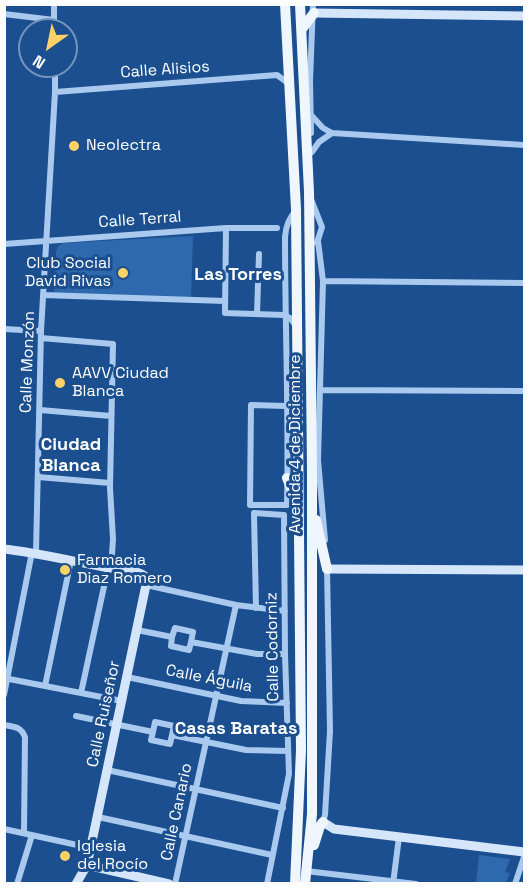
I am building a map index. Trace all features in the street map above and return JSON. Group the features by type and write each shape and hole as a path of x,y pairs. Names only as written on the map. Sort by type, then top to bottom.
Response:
{"main road":[{"name":"Avenida 4 de Diciembre","path":"285,4 291,86 301,750 295,884"},
{"name":"Avenida 4 de Diciembre","path":"300,4 311,197 312,814 305,884"},
{"path":"302,29 313,9"},
{"path":"287,478 298,506"},
{"path":"311,499 327,569"},
{"path":"308,869 320,826 324,822"}],"street":[{"path":"433,15 434,4"},
{"path":"310,263 322,227 311,197 313,9 433,15 525,16"},
{"path":"4,14 37,18"},
{"name":"Calle Alisios","path":"55,92 277,75 291,86"},
{"name":"Calle Monzón","path":"4,695 34,552 41,335 55,78"},
{"path":"311,115 323,128 332,133 525,145"},
{"path":"312,152 319,142 332,133"},
{"path":"285,237 277,228 293,214"},
{"path":"286,406 251,405 250,505 286,505 287,478 286,406 284,315 285,237 286,226 293,214"},
{"path":"226,228 225,314 284,315 290,318 296,326"},
{"name":"Calle Terral","path":"4,244 226,228 277,228"},
{"path":"318,241 323,281 318,460 327,569 330,731 324,822 334,829 525,852"},
{"path":"257,314 259,254"},
{"path":"323,281 525,283"},
{"path":"43,295 225,301"},
{"path":"4,329 113,344 110,483 113,539 110,568 81,693"},
{"path":"321,390 525,392"},
{"path":"40,410 111,416"},
{"path":"38,477 110,483"},
{"name":"Calle Codorniz","path":"256,608 254,513 284,515 289,774 267,884"},
{"path":"4,549 34,552 140,573 146,577 146,585 236,605 285,611"},
{"path":"45,686 70,560"},
{"path":"327,569 525,570"},
{"name":"Calle Ruiseñor","path":"76,884 87,865 91,848 146,585"},
{"name":"Calle Canario","path":"175,884 236,605"},
{"path":"175,628 193,632 189,650 171,646 172,637 175,628"},
{"path":"137,630 172,637"},
{"path":"191,642 257,654 285,654"},
{"name":"Calle Águila","path":"127,677 241,701 287,703"},
{"path":"6,679 122,702"},
{"path":"76,716 153,732"},
{"path":"155,722 174,726 170,744 151,740 153,732 155,722"},
{"path":"4,725 18,727 25,737 24,833"},
{"path":"172,735 246,750 288,751"},
{"path":"107,770 283,808"},
{"path":"98,817 272,855"},
{"path":"4,829 91,848"},
{"path":"17,884 32,835"},
{"path":"393,882 399,837"},
{"path":"515,884 525,857"},
{"path":"87,865 169,884"},
{"path":"310,884 308,869 416,884"}],"shaded area":[{"name":"Club Social David Rivas","path":"193,236 191,299 54,293 56,252 58,246 63,243"},
{"path":"479,855 510,859 505,872 510,873 506,883 476,883"}],"place":[{"name":"Neolectra","path":"74,146"},
{"name":"Club Social David Rivas","path":"123,273"},
{"name":"AAVV Ciudad Blanca","path":"60,383"},
{"name":"Farmacia Diaz Romero","path":"65,570"},
{"name":"Iglesia del Rocío","path":"65,856"}],"district":[{"name":"Las Torres","path":"238,275"},
{"name":"Ciudad Blanca","path":"71,455"},
{"name":"Casas Baratas","path":"236,729"}]}
